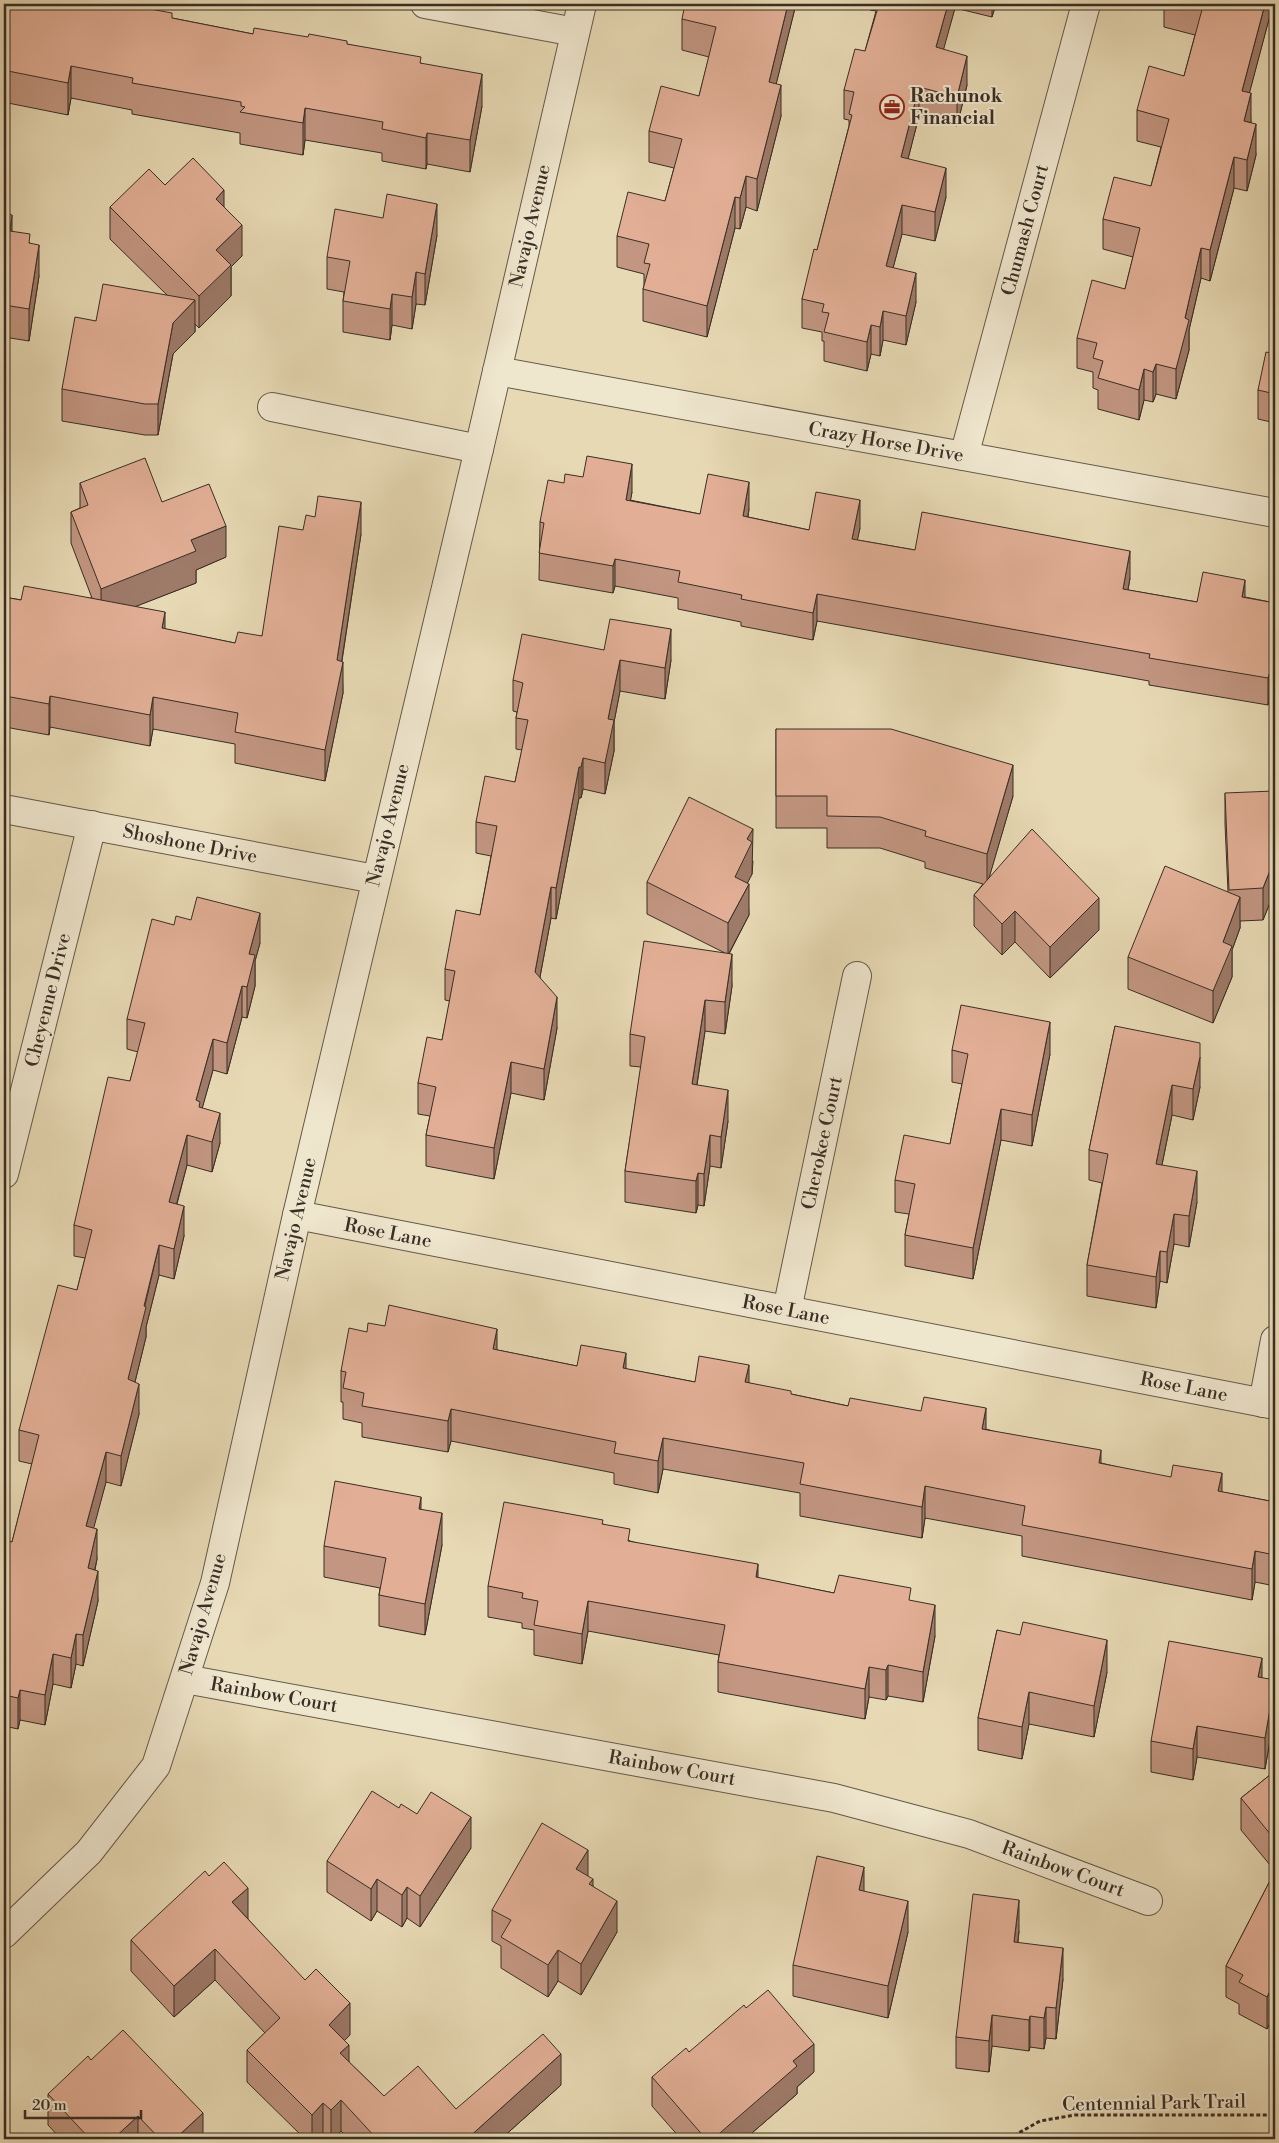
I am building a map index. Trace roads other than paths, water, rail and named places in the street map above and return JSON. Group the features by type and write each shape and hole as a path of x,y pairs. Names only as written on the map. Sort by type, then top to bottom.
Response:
{"street":[{"path":"425,4 575,32"},
{"name":"Navajo Avenue","path":"4,1934 89,1852 156,1766 215,1583 297,1215 375,879 479,449 582,4"},
{"name":"Chumash Court","path":"964,456 1086,4"},
{"name":"Crazy Horse Drive","path":"497,371 1275,513"},
{"path":"272,407 479,449"},
{"name":"Shoshone Drive","path":"4,809 375,879"},
{"name":"Cheyenne Drive","path":"4,1174 92,825"},
{"name":"Cherokee Court","path":"787,1310 857,976"},
{"name":"Rose Lane","path":"297,1215 1269,1404"},
{"path":"1269,1404 1275,1340"},
{"name":"Rainbow Court","path":"185,1679 834,1798 969,1834 1148,1900"}],"place":[{"name":"Rachunok Financial","path":"892,107"}]}
